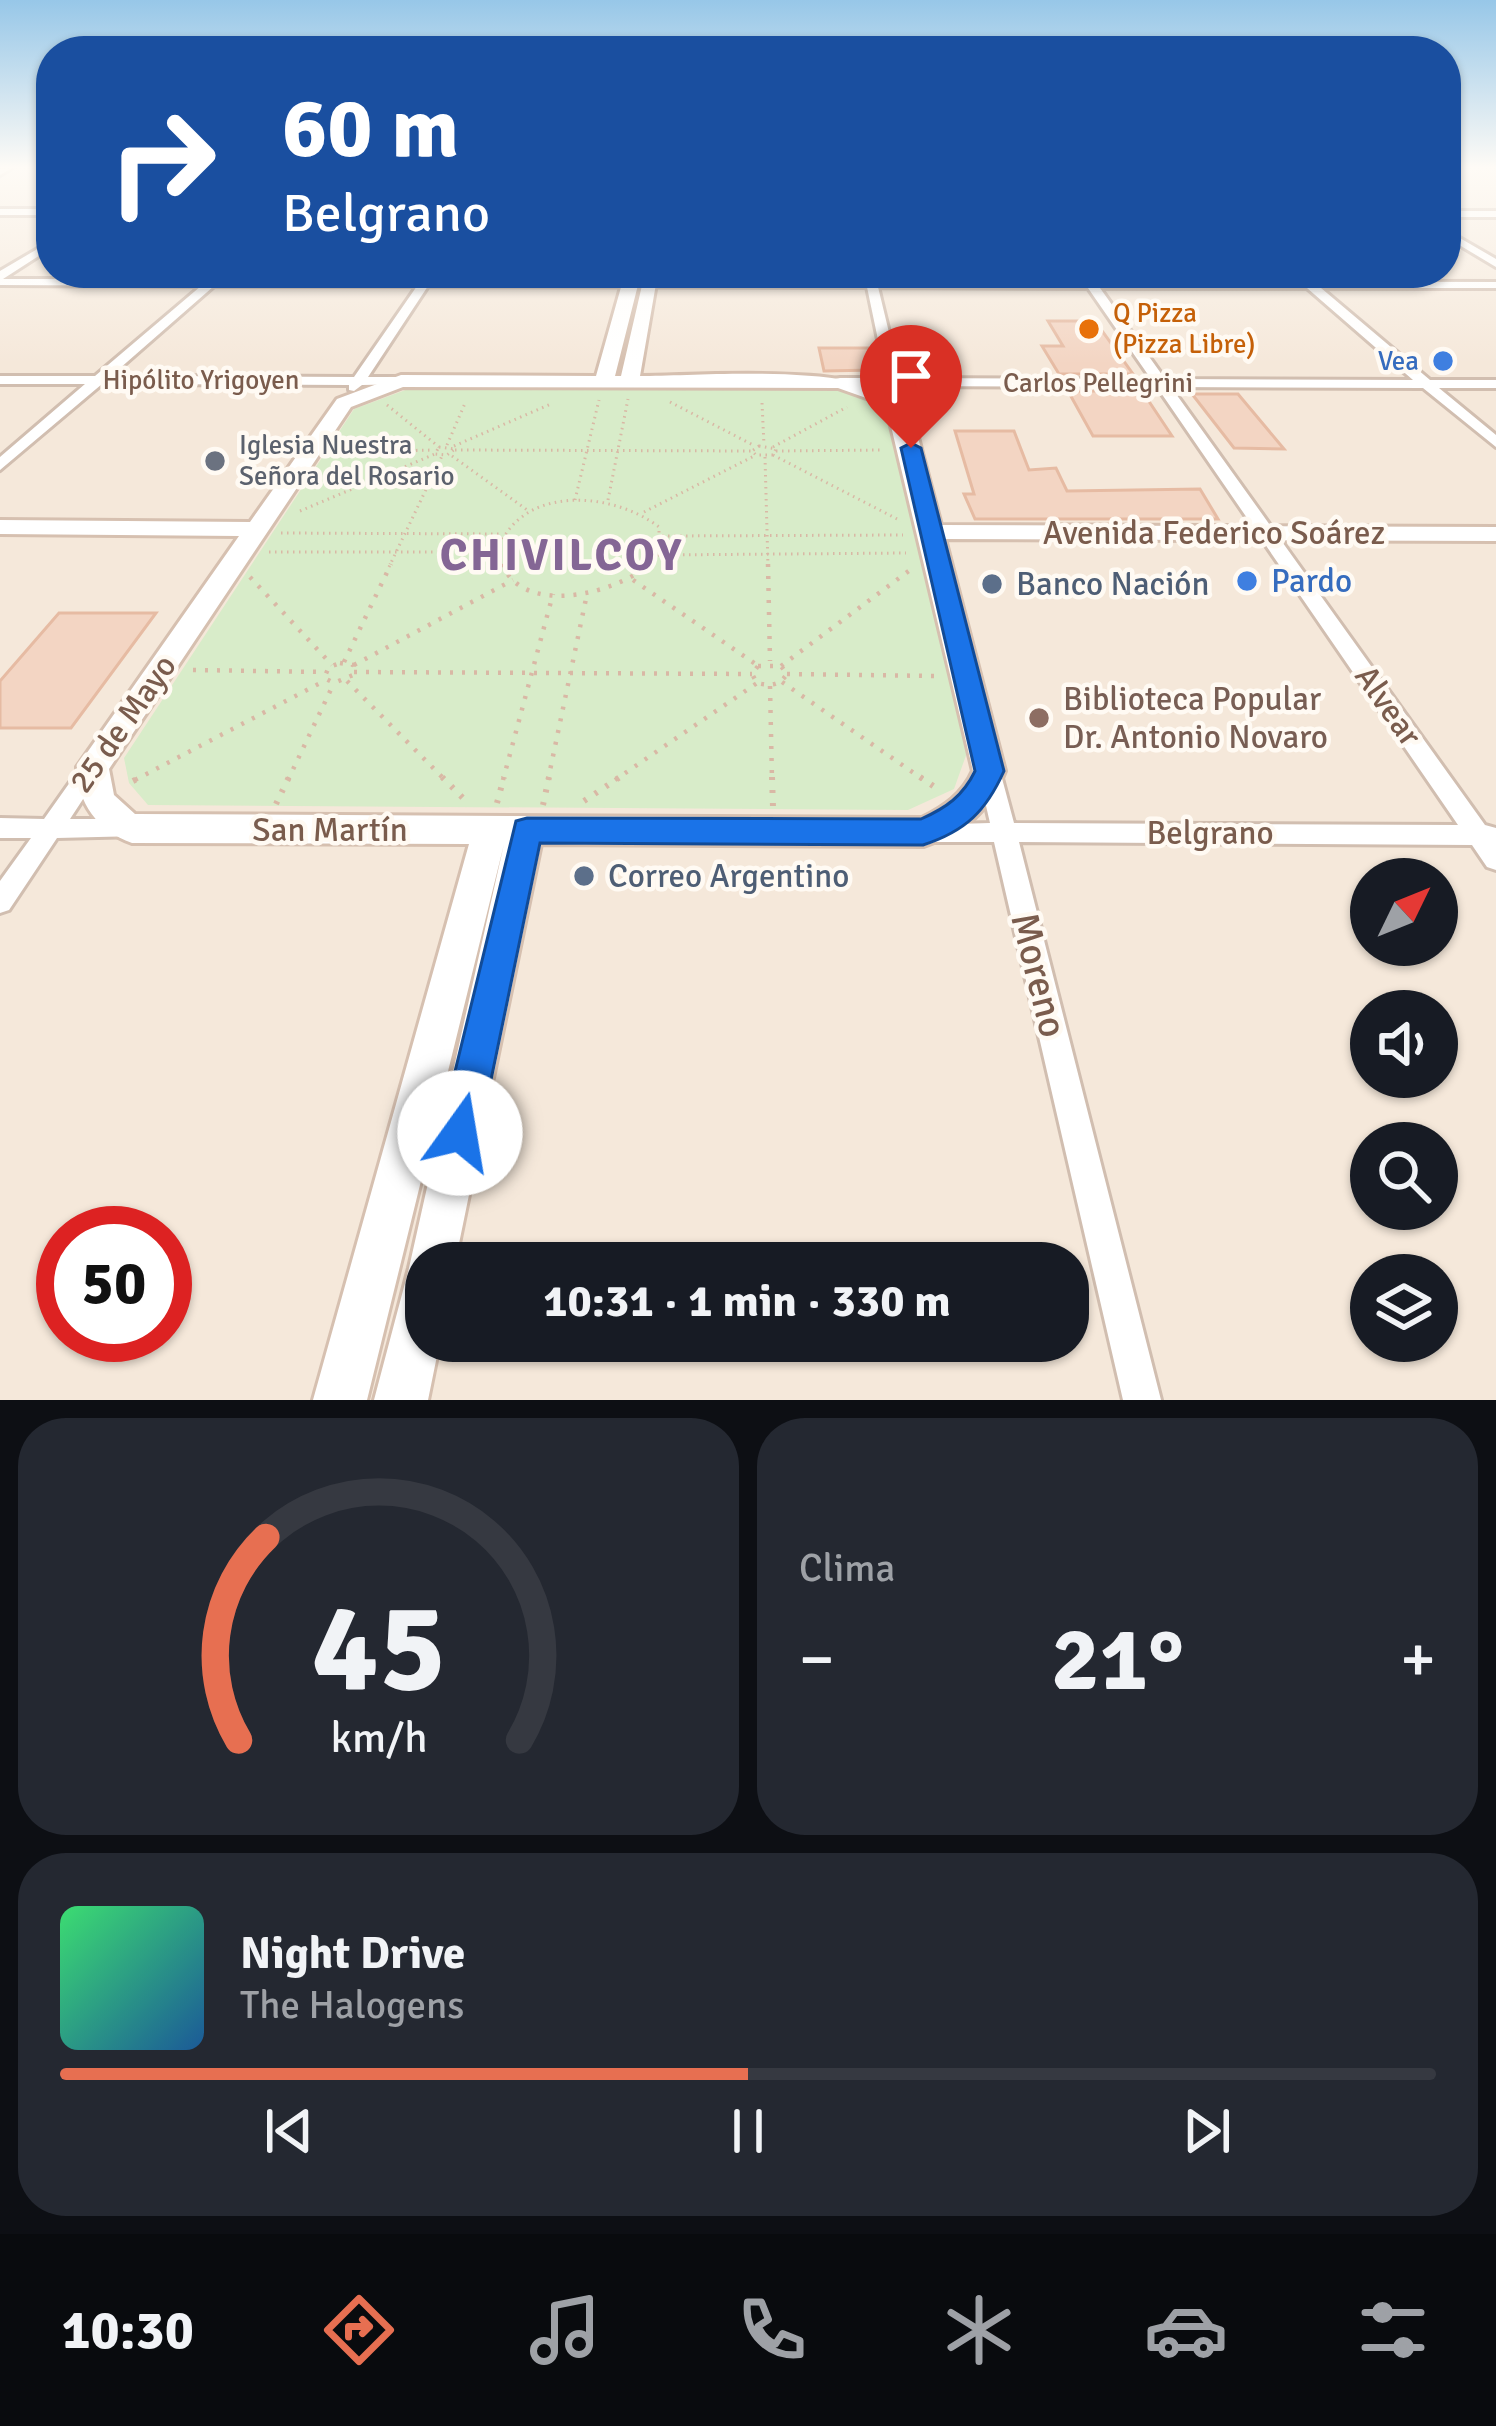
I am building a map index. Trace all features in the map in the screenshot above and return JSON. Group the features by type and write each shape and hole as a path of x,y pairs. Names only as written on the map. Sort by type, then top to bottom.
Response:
{"main road":[{"path":"613,386 639,288"},
{"path":"839,382 875,392 901,407"},
{"name":"Carlos Pellegrini","path":"613,386 839,382"},
{"name":"Hipólito Yrigoyen","path":"344,403 397,388 613,386"},
{"name":"25 de Mayo","path":"93,767 259,543 344,403"},
{"name":"Moreno","path":"901,407 989,771"},
{"path":"0,527 259,543"},
{"name":"Avenida Federico Soárez","path":"934,541 1273,542 1496,534"},
{"name":"Avenida Federico Soárez","path":"1273,542 1496,552"},
{"path":"0,545 259,543"},
{"path":"93,767 99,802 132,829"},
{"path":"927,815 967,808 989,771"},
{"name":"Belgrano","path":"515,818 927,815"},
{"path":"435,1242 515,818"},
{"path":"340,1400 515,818"},
{"name":"San Martín","path":"132,829 515,818"},
{"path":"400,1400 409,1362"}],"street":[{"path":"1461,242 1496,264"},
{"path":"0,279 36,254"},
{"path":"0,279 36,279"},
{"path":"1461,285 1496,285"},
{"path":"0,465 204,288"},
{"path":"344,403 422,288"},
{"path":"873,288 901,407"},
{"name":"Alvear","path":"1094,288 1487,835 1496,860"},
{"path":"1315,288 1496,443"},
{"name":"Hipólito Yrigoyen","path":"0,380 358,381 397,388"},
{"name":"Carlos Pellegrini","path":"839,382 1496,385"},
{"name":"25 de Mayo","path":"0,902 93,767"},
{"name":"Moreno","path":"989,771 1142,1400"},
{"name":"Belgrano","path":"927,815 1004,832 1487,835"},
{"name":"San Martín","path":"0,828 132,829"}],"path":[{"path":"575,500 613,386 629,391 608,500"},
{"path":"397,388 379,399 530,512"},
{"path":"344,662 470,390"},
{"path":"761,391 764,445"},
{"path":"764,457 862,399"},
{"path":"289,515 559,400"},
{"path":"667,400 764,457"},
{"path":"341,437 331,452 755,451"},
{"path":"764,445 905,523"},
{"path":"644,512 764,445"},
{"path":"774,451 890,450"},
{"path":"764,457 770,662"},
{"path":"299,499 259,543 249,576 332,665"},
{"path":"575,500 608,500 644,512 662,536 659,555 633,580 587,594 553,594 513,580 504,572 497,552 503,534 530,512 575,500"},
{"path":"662,536 908,535 902,505"},
{"path":"259,543 405,534 503,534"},
{"path":"259,543 264,552 497,552"},
{"path":"659,555 912,553 915,567 781,666"},
{"path":"334,683 513,580"},
{"path":"633,580 758,665"},
{"path":"553,594 496,805 515,818 543,806 587,594"},
{"path":"199,651 186,670 326,676 334,683"},
{"path":"133,782 344,662 354,669 752,674"},
{"path":"752,674 758,665 770,662 787,674"},
{"path":"752,674 770,686 782,682 787,674"},
{"path":"787,674 938,676"},
{"path":"346,680 470,805 448,805"},
{"path":"598,806 577,806 758,682"},
{"path":"782,682 939,790"},
{"path":"276,804 334,683"},
{"path":"770,686 773,807"},
{"path":"129,770 139,790"},
{"path":"927,815 947,781"}],"shaded area":[{"path":"0,233 36,233 36,288 1461,288 1461,233 1496,233 1496,1400 0,1400"}],"green space":[{"path":"408,389 839,390 865,398 889,414 969,747 954,789 908,810 148,805 129,783 124,758 354,409"}],"building":[{"path":"1048,321 1095,321 1133,374 1059,374 1042,346 1063,346"},
{"path":"819,348 868,348 874,370 824,371"},
{"path":"1068,391 1142,391 1172,436 1093,436"},
{"path":"1192,394 1238,394 1284,449 1234,448"},
{"path":"955,431 1014,431 1029,470 1056,468 1067,491 1200,489 1218,519 975,519 964,494 974,494"},
{"path":"59,613 156,613 71,728 0,728 0,681"}],"place":[{"name":"Q Pizza (Pizza Libre)","path":"1089,329"},
{"name":"Vea","path":"1443,361"},
{"name":"Iglesia Nuestra Señora del Rosario","path":"215,461"},
{"name":"Pardo","path":"1247,581"},
{"name":"Banco Nación","path":"992,584"},
{"name":"Biblioteca Popular Dr. Antonio Novaro","path":"1039,718"},
{"name":"Correo Argentino","path":"584,876"}],"district":[{"name":"CHIVILCOY","path":"562,555"}],"route":[{"path":"460,1133 527,830 923,832 954,818 977,797 989,771 911,448"}]}
